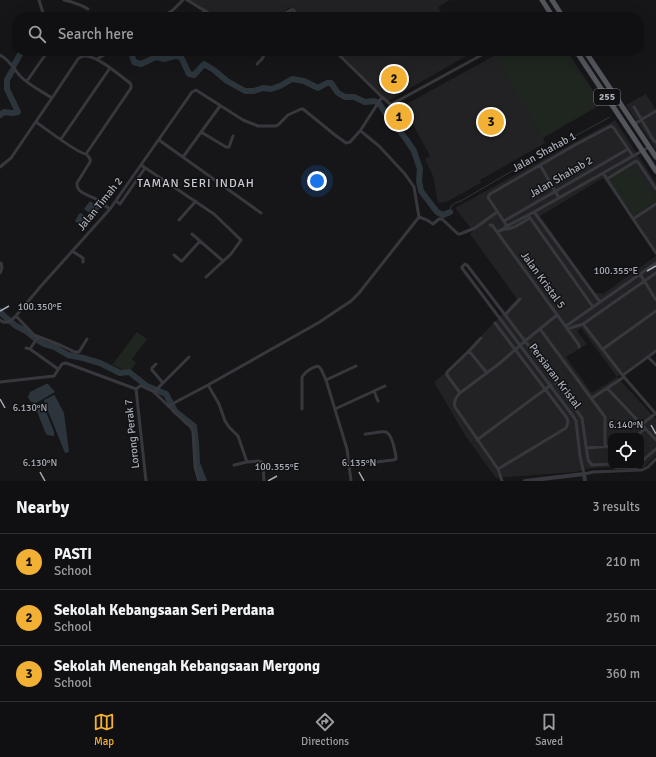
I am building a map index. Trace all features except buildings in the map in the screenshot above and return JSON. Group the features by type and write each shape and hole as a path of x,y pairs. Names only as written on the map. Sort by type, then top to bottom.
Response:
{"main road":[{"path":"542,0 549,12"},
{"path":"552,0 560,12"},
{"name":"255","path":"579,56 656,171"},
{"name":"255","path":"588,56 656,157"}],"street":[{"path":"39,0 43,12"},
{"path":"64,0 74,2 88,9"},
{"path":"170,12 183,0"},
{"path":"187,0 207,12"},
{"path":"0,55 8,61 27,81 52,98"},
{"path":"27,81 44,56"},
{"path":"0,168 11,158 80,57 84,56 97,59 132,85 86,154"},
{"path":"97,59 102,56"},
{"path":"256,64 264,56"},
{"path":"340,56 381,99 390,104 480,56"},
{"path":"61,139 110,68"},
{"name":"Jalan Timah 2","path":"0,320 8,322 16,316 110,209 192,92 198,90 220,106"},
{"path":"183,157 220,106 243,120 258,126 276,126 288,115 303,109 335,135 348,143 360,131 381,99"},
{"path":"634,107 656,142"},
{"path":"634,124 656,111"},
{"path":"36,122 90,158 90,162 76,187 110,209"},
{"name":"Jalan Shahab 1","path":"507,226 488,199 490,194 611,126 628,149"},
{"path":"171,405 318,323 351,301 419,217 414,187 405,174 379,146 360,131"},
{"path":"201,132 226,148 229,147 233,136"},
{"path":"159,140 261,213"},
{"path":"628,149 633,156"},
{"name":"Jalan Shahab 2","path":"504,221 628,149"},
{"path":"497,232 504,229 513,228 534,212 642,151 652,149"},
{"path":"607,179 636,161 656,189"},
{"path":"141,165 214,214 241,240 231,254 206,277"},
{"path":"540,165 559,198"},
{"path":"116,201 120,204 146,168"},
{"path":"604,173 656,253"},
{"path":"179,220 196,201"},
{"path":"633,219 656,204"},
{"path":"419,217 433,224 439,219 442,219 458,234 460,234 475,228 497,212"},
{"path":"534,212 600,302"},
{"path":"504,229 507,226 529,216"},
{"path":"529,216 593,307"},
{"name":"Jalan Kristal 5","path":"490,225 492,225 567,328 579,347"},
{"path":"192,234 223,261"},
{"path":"174,255 182,261 200,241"},
{"path":"72,251 83,258 83,262"},
{"path":"0,263 2,268 0,273"},
{"path":"567,328 593,307 656,263"},
{"name":"Persiaran Kristal","path":"505,315 467,265 466,264 462,267 551,385 576,421 580,456 584,474"},
{"path":"567,328 583,324 656,272"},
{"path":"640,274 656,300"},
{"path":"520,299 505,315 583,420 586,448 590,463 592,465 608,464"},
{"path":"603,349 656,311"},
{"path":"502,481 498,469 455,407 455,398 516,350 520,345 557,315"},
{"path":"16,316 37,338 60,345 75,352 79,352 87,339"},
{"path":"495,323 546,389 567,418 568,422 566,428 498,469"},
{"path":"583,324 624,376 656,413 641,425"},
{"path":"540,329 605,417 605,447"},
{"path":"30,349 37,338"},
{"path":"460,393 447,372 481,338"},
{"path":"26,348 30,349 58,369"},
{"path":"469,351 487,373"},
{"path":"592,398 624,376 656,351"},
{"path":"189,357 154,392 171,405 193,431 195,467 199,481"},
{"path":"648,357 656,365"},
{"path":"0,382 54,376 62,364 66,363 136,389"},
{"path":"156,364 152,370 163,383"},
{"path":"302,409 302,380 305,373 318,366 326,380 347,449 351,481"},
{"path":"326,380 356,366"},
{"path":"208,385 219,404 225,421 238,436 247,462"},
{"path":"477,440 551,385"},
{"name":"Lorong Perak 7","path":"146,481 136,389 140,386 146,387 154,392"},
{"path":"334,409 385,386"},
{"path":"607,388 656,440"},
{"path":"374,391 378,401"},
{"path":"576,421 583,420"},
{"path":"640,433 645,428"},
{"path":"350,465 394,460 396,458 391,437 388,434 385,432 365,434"},
{"path":"586,448 608,446"},
{"path":"644,459 656,449"},
{"path":"525,481 593,472 637,471 645,469 656,459"},
{"path":"234,465 247,462 262,462 264,481"},
{"path":"584,474 585,481"}],"shaded area":[{"path":"185,0 450,0 438,7 441,12 294,12 288,7 286,12 205,12"},
{"path":"340,56 466,56 386,102"},
{"path":"494,56 570,56 602,104 543,138 545,143 480,180 481,183 446,202 438,203 433,176 425,159 430,156 403,106"},
{"path":"501,56 567,56 599,104 542,137 497,58"},
{"path":"646,94 656,110 656,150 626,105"},
{"path":"615,120 656,183 656,253 603,178 540,216 595,293 603,294 656,256 656,349 617,377 656,419 656,455 644,467 644,433 608,433 608,468 590,468 576,472 496,478 466,437 434,382 443,375 517,299 470,234 473,231 455,208","holes":["581,328 617,377 592,393 566,357 587,344 577,331"]},
{"path":"632,166 636,168 656,199 656,201 634,215 611,183 612,178"},
{"path":"90,201 100,208 94,216 84,209"},
{"path":"81,213 90,220 84,228 75,221"},
{"path":"137,332 147,339 132,359 136,363 131,370 124,370 112,365"},
{"path":"48,384 55,392 36,403 31,402 28,397 30,392"},
{"path":"54,395 64,413 69,452 65,453 44,401"},
{"path":"42,402 53,429 54,436 47,435 45,432 35,406"}],"waterway":[{"path":"14,65 19,56"},
{"path":"132,56 134,62 141,64 156,57 165,59 175,56"},
{"path":"175,56 181,57 189,74 194,75 204,64 227,81 245,91 254,91 263,88 271,89 292,79 304,81 318,88 327,83 331,83 338,93 345,97 354,97 365,102 374,101 379,103 414,151 420,169 419,181 421,191 437,212 443,215 450,212"},
{"path":"0,115 4,112 18,112 7,89 7,80 12,71"},
{"path":"540,155 610,117"},
{"path":"450,212 451,206 455,203 461,201 534,158"},
{"path":"0,311 16,326 26,331 44,344 54,347 68,355 100,363 120,373 129,372 147,386 166,394 175,411 194,426 197,463 204,481"}],"place":[{"name":"Sekolah Kebangsaan Seri Perdana","path":"394,79"},
{"name":"PASTI","path":"399,117"},
{"name":"Sekolah Menengah Kebangsaan Mergong","path":"491,122"}],"district":[{"name":"TAMAN SERI INDAH","path":"196,183"}]}
